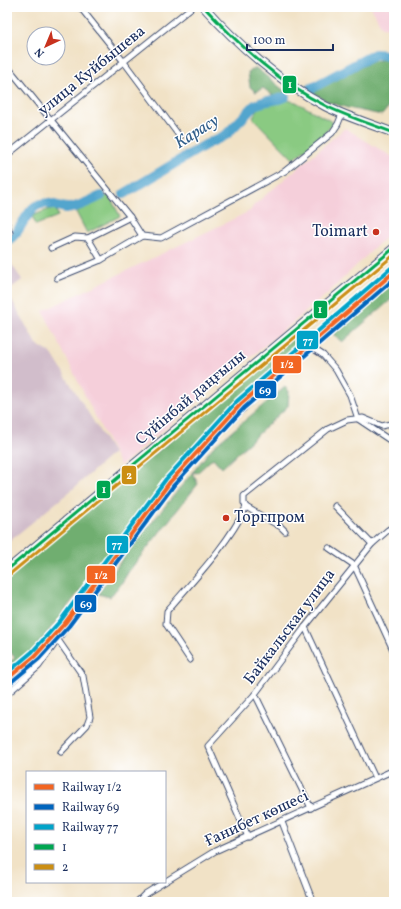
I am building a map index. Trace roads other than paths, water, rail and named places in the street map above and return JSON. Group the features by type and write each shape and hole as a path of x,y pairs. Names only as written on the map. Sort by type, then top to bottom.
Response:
{"main road":[{"path":"204,7 236,41 266,66 313,99 342,114 394,133"},
{"name":"Сүйінбай даңғылы","path":"7,570 394,248"}],"street":[{"path":"80,7 124,62 180,137"},
{"name":"улица Куйбышева","path":"7,155 192,7"},
{"path":"7,66 130,217 142,236"},
{"path":"57,278 101,260 142,236 160,238 285,171 332,133 342,114"},
{"path":"51,248 75,238 88,238 130,217"},
{"path":"7,224 10,233"},
{"path":"88,238 101,260"},
{"path":"7,694 39,666 117,557 194,461 236,416 263,390 394,278"},
{"path":"312,348 323,355 336,370 350,396 358,418 394,443"},
{"path":"285,531 281,527 246,507 244,503 244,496 328,429 347,420 358,418 364,418 382,426 394,424"},
{"path":"335,506 372,544"},
{"path":"190,660 166,624 167,611 227,541 246,507"},
{"name":"Байкальская улица","path":"248,837 208,746 255,694 354,565 372,544 394,526"},
{"path":"329,548 354,565 394,652"},
{"path":"305,627 375,778"},
{"path":"58,640 83,676 90,717 87,725 61,752"},
{"path":"255,694 311,808"},
{"name":"Ғанибет көшесі","path":"166,881 215,851 282,822 394,770"},
{"path":"282,822 313,902"},
{"name":"Ғанибет көшесі","path":"137,902 145,894 163,883"}],"waterway":[{"name":"Карасу","path":"310,89 375,54 394,55"},
{"name":"Карасу","path":"124,194 205,145 226,135 255,105 285,97"},
{"path":"7,241 16,233 32,209 40,204 72,208 101,196"}],"rail line":[{"name":"77","path":"7,673 32,652 61,620 166,479 237,401 391,268"},
{"name":"1/2","path":"7,679 35,656 65,623 170,482 241,404 394,272"},
{"name":"69","path":"10,683 39,659 69,626 174,485 244,408 394,279"}],"place":[{"name":"Toimart","path":"376,232"},
{"name":"Торгпром","path":"226,518"}]}
